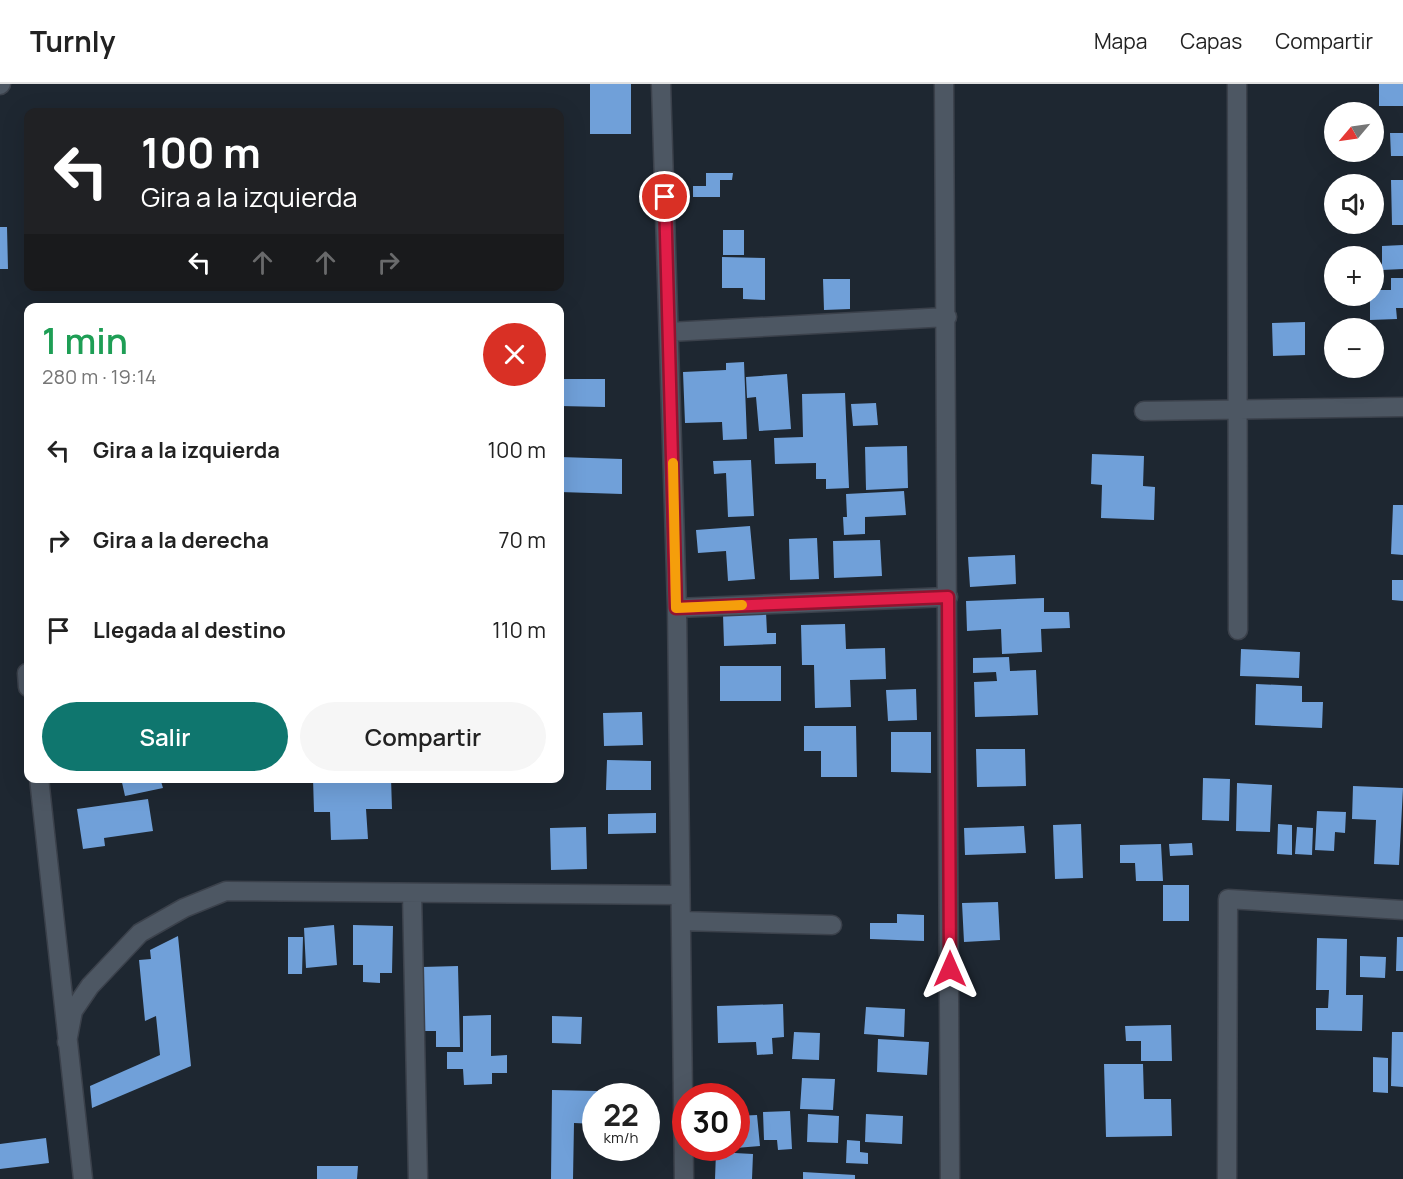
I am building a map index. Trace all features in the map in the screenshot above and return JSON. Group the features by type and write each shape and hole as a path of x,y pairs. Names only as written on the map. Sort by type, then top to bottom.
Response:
{"street":[{"path":"661,84 676,608 684,1179"},
{"path":"944,84 950,1179"},
{"path":"1237,84 1238,630"},
{"path":"669,332 946,317"},
{"path":"1144,411 1403,407"},
{"path":"676,608 948,597"},
{"path":"40,783 83,1179"},
{"path":"67,1042 73,1011 90,986 140,933 184,908 226,891 681,895"},
{"path":"412,893 418,1179"},
{"path":"1227,1178 1228,899 1403,910"},
{"path":"681,921 832,925"}],"building":[{"path":"590,84 631,84 631,134 590,134"},
{"path":"1379,84 1403,84 1403,106 1384,106 1384,102 1379,102"},
{"path":"1390,133 1403,133 1403,156 1391,156"},
{"path":"706,173 733,173 732,180 720,180 720,197 693,197 693,186 706,186"},
{"path":"1391,180 1403,180 1403,225 1392,225"},
{"path":"0,227 7,227 8,269 0,269"},
{"path":"723,230 744,230 744,255 723,255"},
{"path":"1403,245 1403,269 1384,270 1384,246 1382,246"},
{"path":"722,257 765,258 765,300 743,299 743,288 722,288"},
{"path":"1391,278 1403,278 1403,308 1396,308 1397,319 1370,318 1370,306 1384,306 1384,290 1391,290"},
{"path":"823,279 850,279 850,309 824,310"},
{"path":"1305,322 1305,355 1273,356 1272,323"},
{"path":"744,362 747,439 723,440 722,422 685,423 683,372 726,370 726,363"},
{"path":"787,374 791,429 759,431 756,397 747,398 746,377"},
{"path":"564,379 605,379 605,407 564,406"},
{"path":"845,393 849,488 826,489 826,479 816,479 816,463 775,464 774,438 803,437 802,394"},
{"path":"876,403 878,425 853,426 851,404"},
{"path":"907,446 908,488 866,490 865,447"},
{"path":"1092,454 1144,456 1143,486 1155,487 1154,520 1101,518 1102,485 1091,484"},
{"path":"564,457 622,459 622,494 564,492"},
{"path":"751,460 754,516 728,517 726,473 714,474 713,461"},
{"path":"904,491 906,515 865,517 865,534 844,535 843,517 847,517 846,494"},
{"path":"1393,505 1403,505 1403,555 1391,554"},
{"path":"750,526 755,579 728,581 726,551 698,553 696,530"},
{"path":"817,538 819,579 790,580 789,539"},
{"path":"880,540 882,576 834,578 833,541"},
{"path":"1015,555 1016,584 970,587 968,557"},
{"path":"1392,580 1403,580 1403,601 1392,600"},
{"path":"1044,598 1044,612 1069,612 1070,628 1041,629 1042,652 1002,654 1001,629 967,631 966,601"},
{"path":"766,612 767,633 776,633 776,644 724,646 723,614"},
{"path":"845,624 846,649 885,648 886,679 850,680 851,707 815,708 814,665 802,665 801,625"},
{"path":"1241,649 1300,652 1299,678 1240,676"},
{"path":"1009,657 1010,671 1036,670 1038,715 975,717 974,682 997,681 996,672 973,673 973,658"},
{"path":"720,666 781,666 781,701 720,701"},
{"path":"1256,684 1302,686 1302,702 1323,702 1322,728 1255,725"},
{"path":"916,689 917,720 888,721 886,690"},
{"path":"642,712 643,745 604,746 603,713"},
{"path":"804,726 856,726 857,777 821,777 821,751 804,751"},
{"path":"891,732 931,732 931,773 891,772"},
{"path":"976,749 1025,749 1026,786 977,787"},
{"path":"607,760 651,761 651,790 606,790"},
{"path":"1203,778 1230,779 1229,821 1202,820"},
{"path":"122,783 162,783 163,788 125,796"},
{"path":"313,783 391,783 392,809 366,809 368,839 331,840 330,812 314,812"},
{"path":"1237,783 1272,785 1270,832 1236,831"},
{"path":"1353,786 1403,788 1399,865 1374,864 1376,820 1352,819"},
{"path":"148,799 153,831 104,838 105,846 83,849 77,809"},
{"path":"1317,811 1346,812 1345,833 1335,832 1334,851 1315,850"},
{"path":"656,813 656,833 608,834 608,814"},
{"path":"1081,824 1083,878 1055,879 1053,825"},
{"path":"1278,824 1292,825 1292,855 1277,854"},
{"path":"1024,826 1026,853 965,855 964,828"},
{"path":"586,827 587,869 551,870 550,828"},
{"path":"1297,827 1313,828 1312,855 1295,854"},
{"path":"1192,843 1193,855 1170,856 1169,844"},
{"path":"1161,844 1163,881 1136,881 1135,863 1120,863 1120,845"},
{"path":"1163,885 1189,885 1189,921 1163,921"},
{"path":"998,902 1000,940 964,942 962,903"},
{"path":"897,914 924,915 924,941 870,939 870,923 897,923"},
{"path":"334,925 337,965 306,968 304,928"},
{"path":"353,925 393,926 392,973 380,973 380,983 363,982 363,965 353,965"},
{"path":"178,936 191,1066 92,1108 90,1086 160,1055 156,1016 145,1021 139,960 151,959 150,950"},
{"path":"288,937 303,937 302,974 288,974"},
{"path":"1397,937 1403,937 1403,971 1396,971"},
{"path":"1317,938 1347,939 1346,995 1363,995 1362,1031 1316,1030 1316,1008 1328,1008 1329,990 1316,990"},
{"path":"1360,956 1386,957 1385,978 1360,977"},
{"path":"458,966 460,1047 436,1047 436,1031 423,1031 422,967"},
{"path":"783,1004 784,1037 772,1038 773,1054 757,1055 756,1042 718,1043 717,1006"},
{"path":"866,1007 905,1009 904,1037 864,1034"},
{"path":"491,1015 491,1056 507,1055 507,1073 492,1073 492,1084 464,1085 463,1069 447,1069 447,1052 463,1052 463,1016"},
{"path":"552,1016 582,1017 581,1044 552,1043"},
{"path":"1171,1025 1172,1061 1141,1061 1141,1041 1126,1041 1125,1026"},
{"path":"794,1032 820,1033 819,1060 792,1059"},
{"path":"1392,1032 1403,1032 1403,1087 1391,1086"},
{"path":"878,1039 929,1042 927,1075 877,1072"},
{"path":"1373,1057 1388,1058 1388,1093 1373,1092"},
{"path":"1104,1064 1143,1064 1144,1099 1171,1099 1172,1136 1106,1137"},
{"path":"802,1078 835,1079 833,1110 800,1109"},
{"path":"552,1090 582,1091 582,1123 574,1123 573,1179 551,1179"},
{"path":"790,1111 792,1149 778,1150 777,1140 764,1140 763,1112"},
{"path":"808,1114 839,1116 838,1143 807,1142"},
{"path":"866,1114 903,1116 902,1144 865,1142"},
{"path":"750,1115 757,1115 760,1146 750,1147"},
{"path":"46,1138 49,1163 0,1169 0,1144"},
{"path":"847,1140 860,1141 860,1152 868,1153 868,1164 846,1163"},
{"path":"750,1154 753,1154 752,1179 715,1179 716,1161 750,1161"},
{"path":"317,1166 358,1166 357,1179 317,1179"},
{"path":"803,1172 855,1175 855,1179 803,1179"}],"slow traffic":[{"path":"673,463 676,608 742,605"}],"route":[{"path":"665,197 676,608 948,597 950,969"}]}
